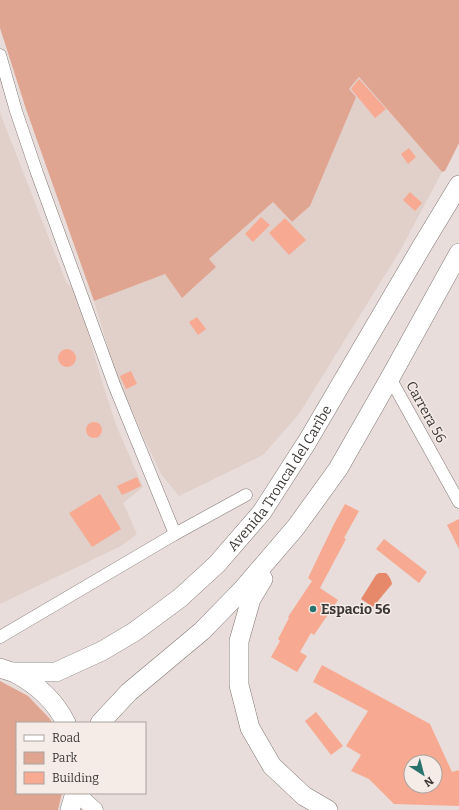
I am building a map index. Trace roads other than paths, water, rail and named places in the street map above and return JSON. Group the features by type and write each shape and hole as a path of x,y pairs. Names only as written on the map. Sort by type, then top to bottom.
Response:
{"highway":[{"name":"Avenida Troncal del Caribe","path":"7,670 56,672 102,651 134,632 180,598 217,564 262,512 299,454 459,185"},
{"path":"328,810 304,796 272,766 250,728 239,685 239,641 251,598 296,527 338,469 459,253"},
{"path":"101,722 129,692 202,631 242,590 296,527"},
{"path":"7,670 33,684 50,699 63,716 66,722"},
{"path":"70,810 75,794"}],"main road":[{"path":"81,794 85,801 95,810"}],"street":[{"path":"0,55 37,173 112,379 176,534"},
{"name":"Carrera 56","path":"390,378 459,502"},
{"path":"0,637 176,534 246,495"}],"place":[{"name":"Espacio 56","path":"313,609"}]}
